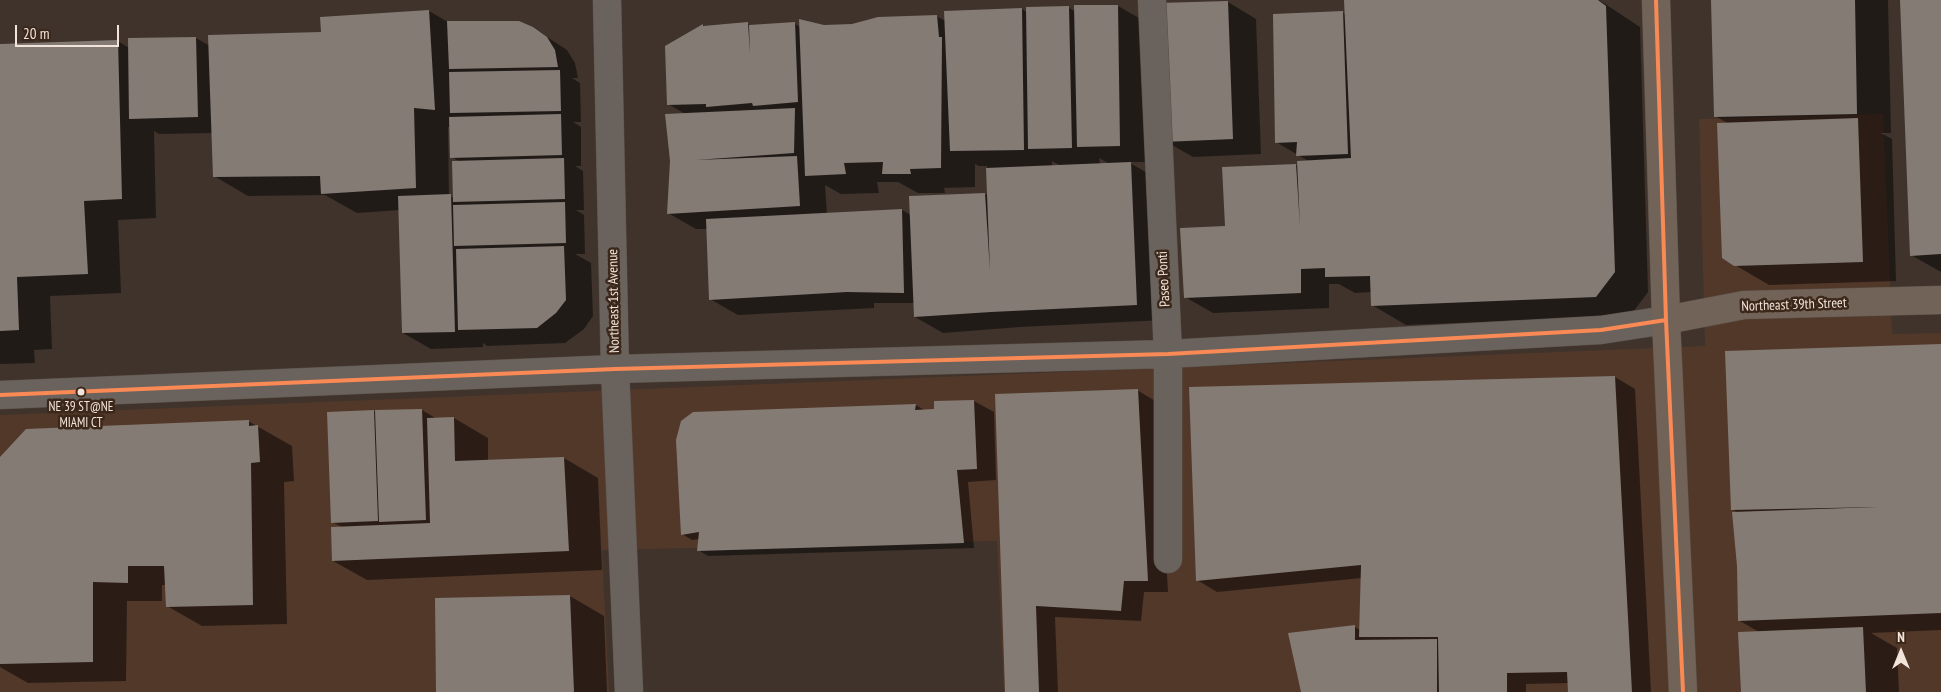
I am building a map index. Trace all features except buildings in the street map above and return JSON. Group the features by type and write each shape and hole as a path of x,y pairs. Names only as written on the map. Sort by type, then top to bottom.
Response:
{"main road":[{"path":"1656,0 1666,320 1683,692"},
{"name":"Northeast 39th Street","path":"1666,320 1744,305 1941,300"}],"street":[{"name":"Northeast 1st Avenue","path":"607,0 615,369 629,692"},
{"name":"Paseo Ponti","path":"1152,0 1168,354 1168,559"},
{"name":"Northeast 39th Street","path":"0,395 615,369 1168,354 1601,330 1666,320"}],"shaded area":[{"path":"1883,114 1892,334 1941,333 1941,692 1004,692 997,541 602,550 609,692 0,692 0,415 1705,346 1699,119"}],"transit line":[{"path":"1656,0 1666,320 1683,692"},
{"path":"0,395 615,369 1168,354 1601,330 1666,320"}],"place":[{"name":"NE 39 ST@NE MIAMI CT","path":"81,392"}]}
